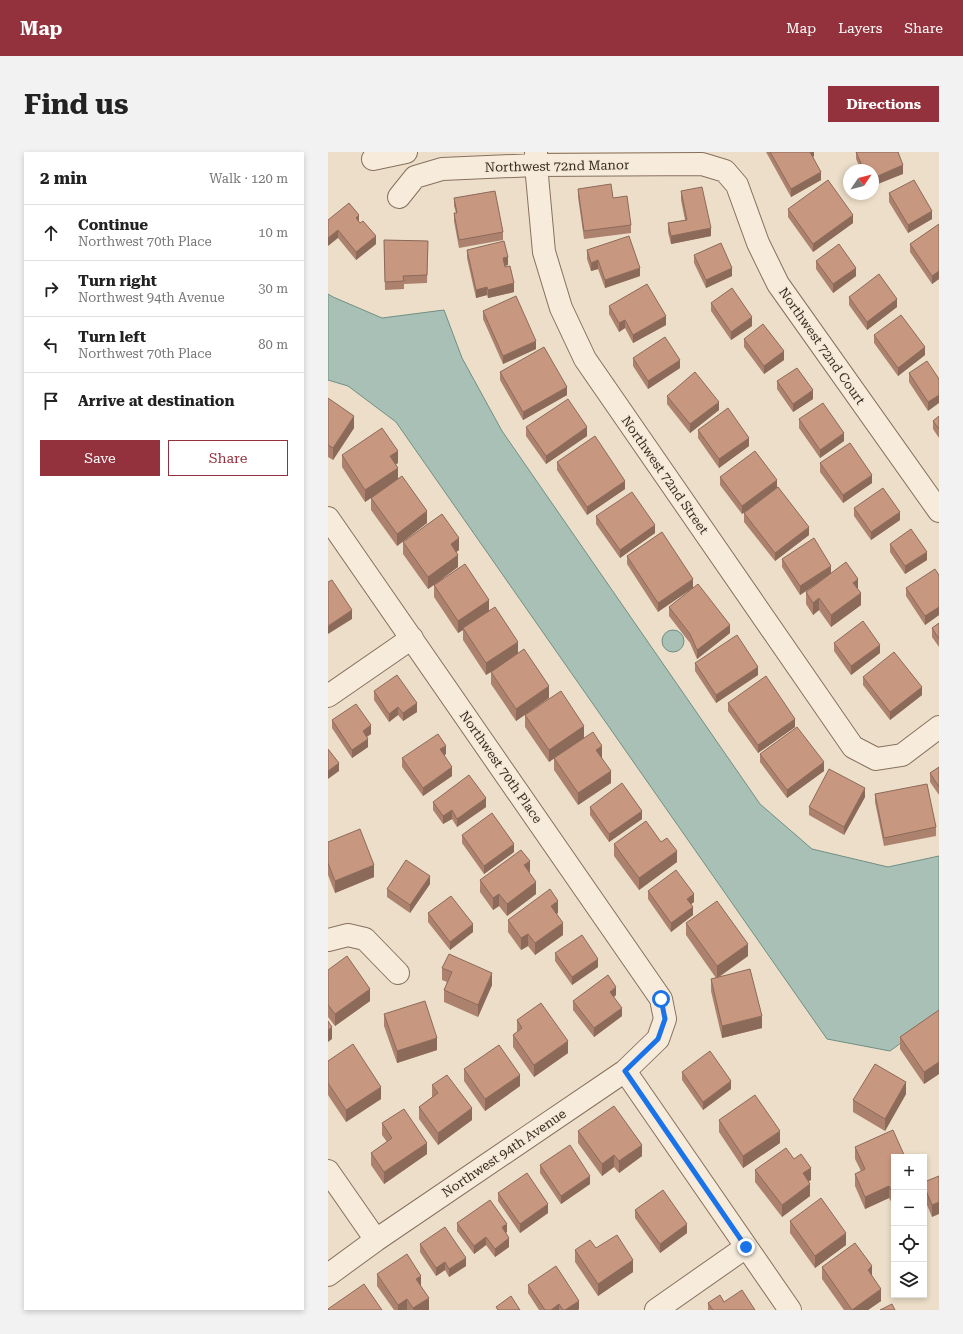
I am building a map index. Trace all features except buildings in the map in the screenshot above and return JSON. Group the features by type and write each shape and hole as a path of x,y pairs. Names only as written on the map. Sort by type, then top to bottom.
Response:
{"street":[{"path":"373,159 406,152"},
{"name":"Northwest 72nd Manor","path":"399,197 415,177 446,161 536,158 702,164 725,171"},
{"name":"Northwest 72nd Street","path":"536,158 544,252 562,308 586,359 853,747 876,759 902,755 939,727"},
{"name":"Northwest 72nd Court","path":"725,171 737,185 758,243 778,284 939,510"},
{"name":"Northwest 70th Place","path":"328,518 661,999 665,1019"},
{"path":"328,696 412,638"},
{"path":"328,940 348,934 365,939 398,973"},
{"name":"Northwest 94th Avenue","path":"328,1275 376,1240 625,1071 658,1039 665,1019"},
{"path":"625,1071 790,1310"},
{"path":"328,1171 376,1240"},
{"path":"656,1310 746,1247"}],"shaded area":[{"path":"328,294 382,318 444,310 462,358 502,431 760,804 812,849 888,867 939,856 939,1015 890,1051 827,1039 396,422 348,386 328,380"},
{"path":"673,630 681,633 684,641 681,649 673,652 665,649 662,641 665,633"}],"route":[{"path":"661,999 665,1019 658,1039 625,1071 746,1247"}]}
